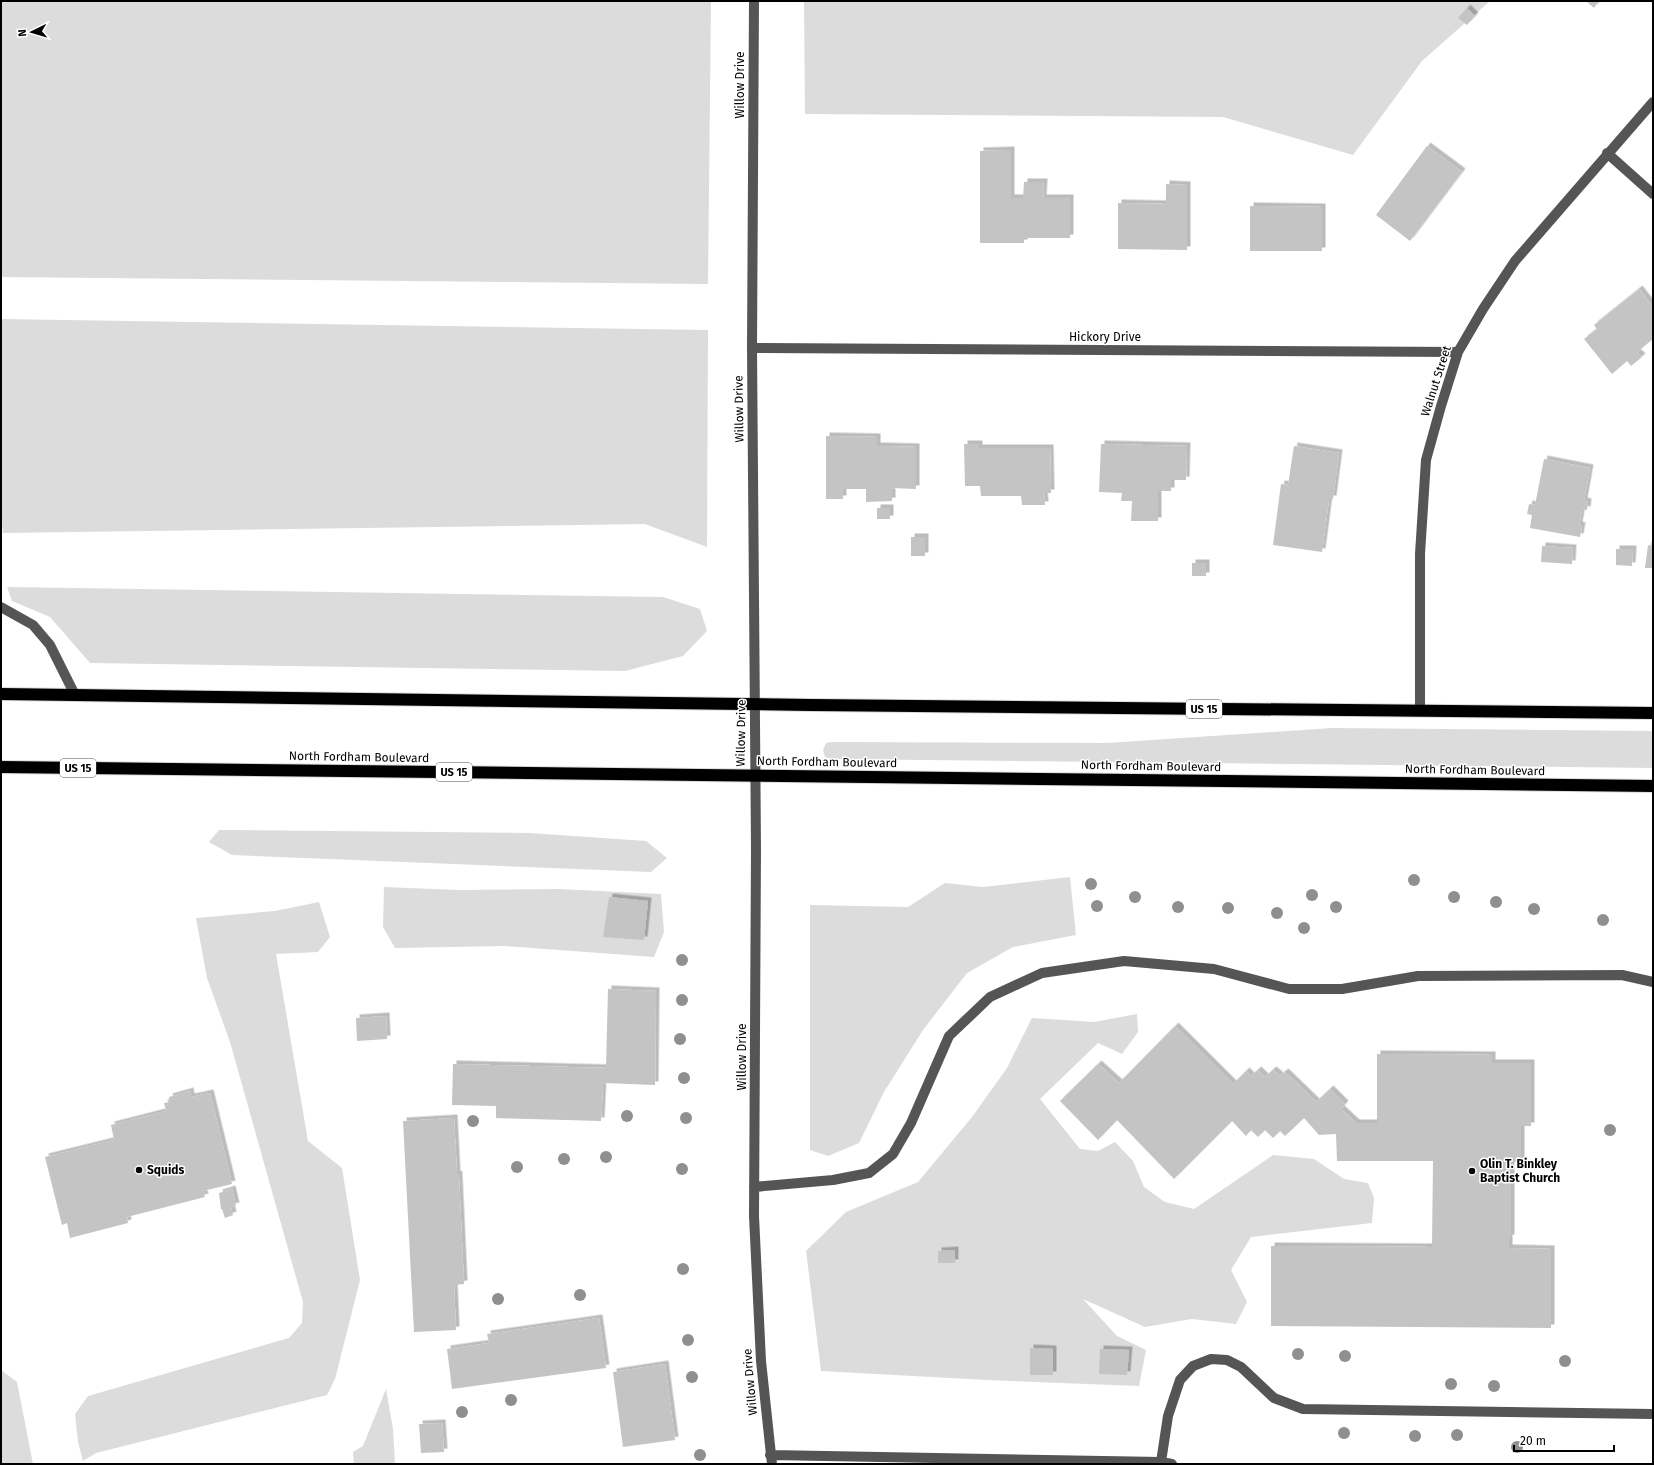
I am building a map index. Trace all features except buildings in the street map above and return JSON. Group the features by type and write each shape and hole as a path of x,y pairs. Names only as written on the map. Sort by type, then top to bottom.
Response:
{"highway":[{"name":"US 15","path":"1,694 1653,713"},
{"name":"North Fordham Boulevard","path":"1,767 1653,786"}],"street":[{"name":"Willow Drive","path":"754,1 752,348 755,703 754,775 756,856 754,1187 760,1354 771,1459"},
{"name":"Walnut Street","path":"1420,711 1420,554 1426,460 1458,352 1483,309 1515,261 1653,102"},
{"path":"1608,153 1653,194"},
{"name":"Hickory Drive","path":"752,348 1458,352"},
{"path":"1,607 33,625 50,645 75,695"},
{"path":"754,1187 833,1180 869,1174 892,1154 911,1123 949,1036 990,997 1042,973 1124,961 1214,969 1288,989 1342,990 1418,976 1622,974 1653,982"},
{"path":"1161,1462 1168,1416 1180,1380 1193,1366 1212,1359 1227,1360 1241,1367 1274,1398 1303,1409 1653,1414"},
{"path":"771,1459 1161,1462 1172,1464"}],"shaded area":[{"path":"1,1 711,1 708,284 1,277"},
{"path":"804,1 1490,1 1422,61 1353,155 1223,117 805,114"},
{"path":"1,319 708,330 707,547 645,524 3,533 1,516"},
{"path":"7,587 663,597 700,609 707,631 683,656 625,671 90,663 50,617 12,601"},
{"path":"1332,728 1653,731 1653,768 832,759 825,757 823,750 826,743 832,742 1107,743"},
{"path":"219,830 530,833 646,841 667,858 651,872 232,855 209,842"},
{"path":"1070,877 1076,935 1013,947 967,973 923,1030 884,1092 859,1143 828,1156 810,1150 810,905 908,907 945,883 983,887"},
{"path":"384,887 458,890 558,889 661,894 664,932 654,957 506,946 395,948 383,927"},
{"path":"319,902 330,937 318,952 276,954 308,1141 342,1168 360,1280 335,1379 327,1395 96,1453 83,1461 78,1442 75,1414 88,1396 289,1338 302,1323 303,1302 230,1042 207,978 196,918 275,911"},
{"path":"1137,1014 1138,1032 1122,1054 1098,1043 1040,1099 1080,1149 1098,1151 1115,1142 1133,1161 1144,1187 1165,1202 1194,1209 1273,1155 1314,1159 1344,1179 1368,1183 1374,1198 1372,1223 1251,1237 1231,1270 1247,1302 1236,1324 1192,1319 1145,1327 1083,1299 1117,1336 1146,1350 1139,1386 821,1371 806,1251 846,1212 918,1182 972,1117 1007,1068 1032,1018 1094,1022"},
{"path":"1,1370 17,1382 33,1464 1,1464"},
{"path":"386,1389 393,1429 395,1464 354,1464 353,1452 363,1446"}],"place":[{"name":"Squids","path":"139,1170"},
{"name":"Olin T. Binkley Baptist Church","path":"1472,1171"}]}
